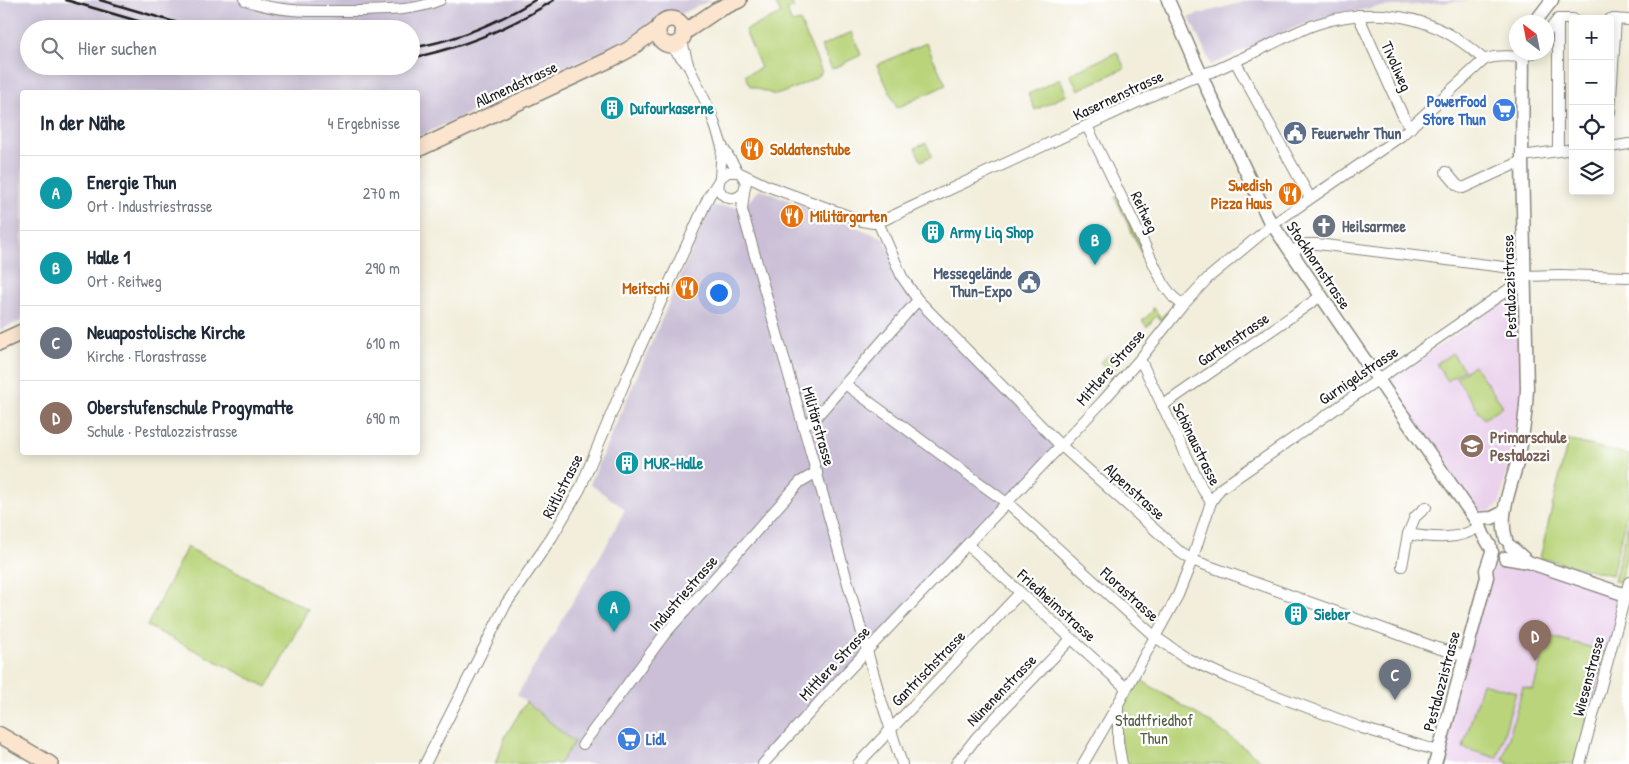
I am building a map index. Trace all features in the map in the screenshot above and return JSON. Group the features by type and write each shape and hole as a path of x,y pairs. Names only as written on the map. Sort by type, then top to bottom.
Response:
{"main road":[{"name":"Allmendstrasse","path":"420,148 628,50 672,35 716,10 739,0"},
{"path":"0,342 20,333"},
{"path":"0,735 50,764"}],"street":[{"path":"245,0 281,10 307,11 400,10 421,7 440,0"},
{"name":"Stockhornstrasse","path":"1168,0 1252,188 1272,225 1478,523 1482,534 1499,547"},
{"path":"1540,15 1552,0"},
{"name":"Kasernenstrasse","path":"878,222 1183,81 1235,61 1316,24 1358,16 1392,15 1420,21 1435,26 1453,36 1484,60"},
{"name":"Tivoliweg","path":"1358,16 1411,128"},
{"path":"1554,22 1558,20 1569,19"},
{"path":"1614,19 1629,20"},
{"path":"1558,20 1558,150"},
{"path":"672,35 711,113 722,146 746,182 744,191"},
{"path":"1484,60 1509,56"},
{"name":"Mittlere Strasse","path":"763,764 1061,446 1140,359 1183,305 1208,278 1272,225 1411,128 1484,60"},
{"name":"Pestalozzistrasse","path":"1436,758 1487,577 1504,529 1504,512 1518,460 1526,408 1528,351 1522,158 1527,60"},
{"path":"1610,105 1612,60"},
{"path":"1235,61 1310,198"},
{"name":"Reitweg","path":"1087,126 1164,286 1183,305"},
{"path":"1614,146 1629,144"},
{"path":"722,146 719,190 742,210"},
{"path":"1446,172 1457,185 1463,188 1522,158 1558,150 1569,150"},
{"path":"719,180 728,172 740,173 765,185 862,221 878,222"},
{"name":"Rütlistrasse","path":"425,764 506,604 552,537 580,488 628,374 709,196 719,180"},
{"path":"704,209 714,202 728,198 738,198 744,191 753,186 765,185"},
{"name":"Militärstrasse","path":"744,191 742,210 816,472 902,764"},
{"name":"Alpenstrasse","path":"878,222 902,277 918,300 1061,446 1181,553 1192,560 1464,656"},
{"path":"1290,252 1307,244 1317,244 1512,268 1525,276 1629,277"},
{"name":"Gurnigelstrasse","path":"1210,502 1227,483 1378,380 1525,276"},
{"name":"Gartenstrasse","path":"1162,406 1320,296"},
{"path":"803,425 818,415 918,300"},
{"name":"Schönaustrasse","path":"1122,764 1118,739 1118,704 1178,595 1192,560 1210,502 1140,359"},
{"name":"Florastrasse","path":"845,384 1007,503 1154,636 1188,659 1229,678 1436,758"},
{"name":"Industriestrasse","path":"583,744 664,635 800,482 816,472"},
{"path":"1402,566 1408,534 1415,517 1426,506"},
{"path":"1408,534 1431,538 1469,532 1478,523 1504,512"},
{"name":"Friedheimstrasse","path":"968,545 1126,688"},
{"path":"1499,547 1528,562 1627,596"},
{"name":"Wiesenstrasse","path":"1580,764 1627,596 1629,582"},
{"name":"Gantrischstrasse","path":"858,764 1020,593"},
{"name":"Nünenenstrasse","path":"956,764 976,738 1071,638"},
{"path":"1083,764 1118,704"},
{"path":"1102,731 1118,739"}],"shaded area":[{"path":"0,0 711,0 681,14 664,14 646,30 420,136 420,90 20,90 20,321 0,330"},
{"path":"1250,0 1471,0 1376,7 1337,15 1299,26 1211,65 1189,17"},
{"path":"760,189 884,238 902,277 1061,446 763,764 559,764 574,742 517,695 609,541 625,509 590,484 711,206 743,207"},
{"name":"Primarschule Pestalozzi","path":"1509,298 1518,302 1523,390 1500,503 1490,511 1478,510 1387,382"},
{"path":"1502,558 1626,595 1580,764 1435,764 1491,572"}],"green space":[{"path":"790,0 794,8 787,10 792,23 800,21 822,72 786,92 775,95 750,86 745,75 761,68 745,30 781,14 775,2"},
{"path":"852,32 861,55 832,69 821,46"},
{"path":"926,43 946,85 897,108 877,65"},
{"path":"1117,52 1125,68 1078,90 1070,74"},
{"path":"1060,79 1067,95 1035,110 1028,94"},
{"path":"926,143 932,156 921,161 915,148"},
{"path":"1117,196 1154,274 1151,273 1115,197"},
{"path":"1154,308 1161,318 1166,312 1168,313 1161,321 1156,316 1147,327 1142,321"},
{"path":"1111,353 1120,364 1108,374 1100,362"},
{"path":"1452,353 1464,370 1448,381 1436,364"},
{"path":"1474,365 1503,406 1484,419 1456,378"},
{"path":"1568,440 1629,455 1629,504 1612,575 1540,558"},
{"path":"1629,519 1629,544 1620,582 1614,581"},
{"path":"187,547 308,609 267,687 147,626"},
{"path":"1548,636 1605,651 1575,764 1507,764 1508,761 1503,759 1523,687 1533,690"},
{"name":"Stadtfriedhof Thun","path":"1136,677 1211,723 1266,764 1122,764 1118,704"},
{"path":"1482,683 1516,692 1497,758 1463,748"},
{"path":"526,702 574,742 559,764 495,764 506,735"}],"railway":[{"path":"66,0 134,20"},
{"path":"100,0 168,20"},
{"path":"420,46 444,41 475,30 535,0"},
{"path":"420,56 449,49 485,36 554,0"}],"place":[{"name":"Dufourkaserne","path":"612,108"},
{"name":"PowerFood Store Thun","path":"1504,110"},
{"name":"Feuerwehr Thun","path":"1295,133"},
{"name":"Soldatenstube","path":"752,149"},
{"name":"Swedish Pizza Haus","path":"1290,194"},
{"name":"Militärgarten","path":"792,216"},
{"name":"Heilsarmee","path":"1324,226"},
{"name":"Army Liq Shop","path":"933,232"},
{"name":"Halle 1","path":"1095,265"},
{"name":"Messegelände Thun-Expo","path":"1029,282"},
{"name":"Meitschi","path":"687,288"},
{"name":"Primarschule Pestalozzi","path":"1472,446"},
{"name":"MUR-Halle","path":"627,463"},
{"name":"Sieber","path":"1296,614"},
{"name":"Energie Thun","path":"614,632"},
{"name":"Oberstufenschule Progymatte","path":"1535,661"},
{"name":"Neuapostolische Kirche","path":"1395,700"},
{"name":"Lidl","path":"629,739"}]}
